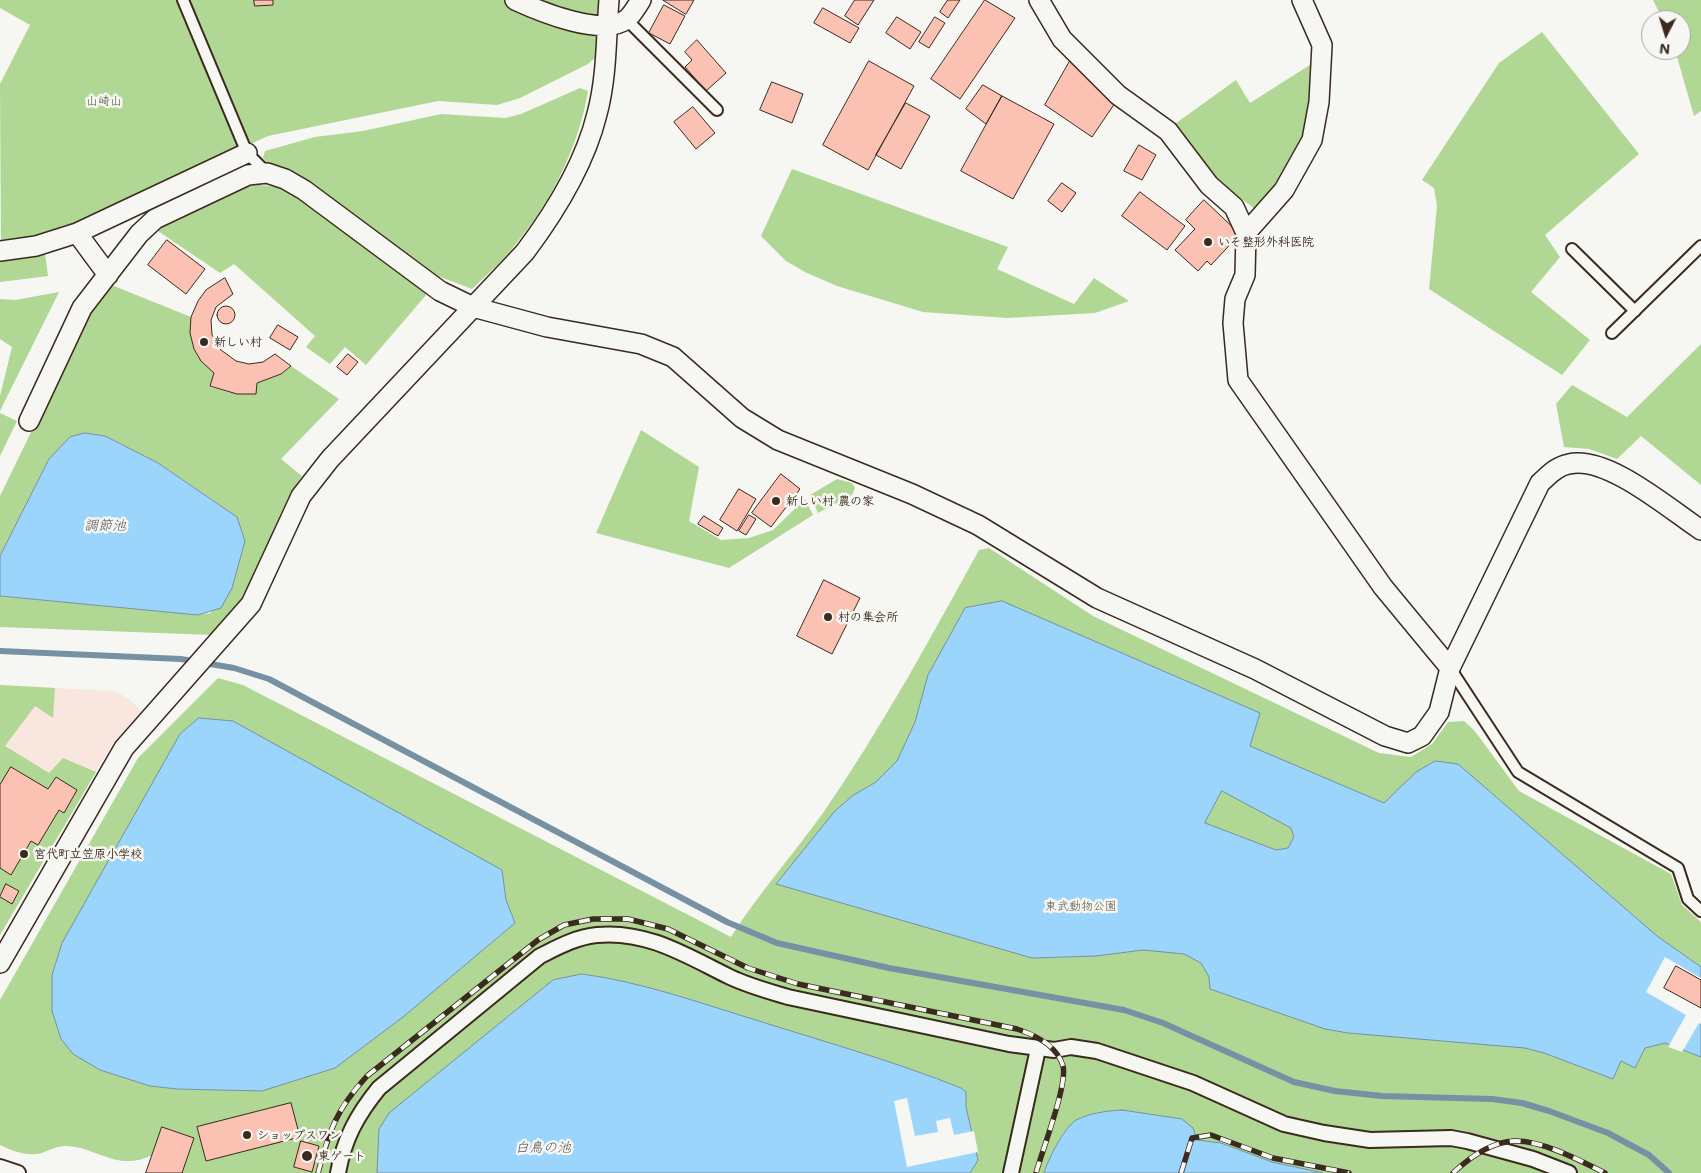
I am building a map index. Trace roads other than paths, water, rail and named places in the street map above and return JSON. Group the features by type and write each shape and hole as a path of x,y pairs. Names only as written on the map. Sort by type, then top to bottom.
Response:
{"street":[{"path":"515,0 590,26 607,26 627,20 641,0"},
{"path":"0,963 124,748 251,604 301,496 330,459 525,252 542,229 586,147 597,114 602,86 609,0"},
{"path":"1039,0 1062,39 1118,95 1168,131 1209,185 1234,207 1246,233 1245,275 1235,300 1233,323 1238,380 1383,587 1450,668"},
{"path":"1246,233 1284,190 1312,140 1320,102 1322,45 1302,0"},
{"path":"0,251 36,246 77,233 247,153"},
{"path":"29,421 82,308 139,234 155,218 248,175 267,173 285,179 304,190 440,291 473,307 547,327 641,344 673,357 742,418 778,440 912,494 978,525 1097,598 1255,669 1385,736 1408,743 1422,736 1439,712 1450,668 1540,483 1554,470 1568,464 1590,463 1610,470 1701,530"},
{"path":"77,233 108,274"},
{"path":"338,1173 349,1132 361,1110 379,1088 540,956 568,942 596,935 627,936 652,940 756,988 788,997 1038,1049 1054,1050 1071,1047 1097,1051 1193,1083 1247,1109 1292,1126 1370,1140 1451,1138 1533,1159 1569,1173"},
{"path":"1011,1173 1038,1049"},
{"path":"0,1167 18,1173"}],"lane":[{"path":"182,0 247,153 267,173"},
{"path":"627,20 718,110"},
{"path":"1612,334 1701,246"},
{"path":"1572,249 1635,311"},
{"path":"1450,668 1518,772 1678,868 1688,899 1701,911"}],"water":[{"name":"調節池","path":"85,433 105,436 158,463 237,517 245,541 232,588 221,608 198,615 0,596 0,556 49,459 70,437"},
{"path":"1002,601 1260,713 1250,746 1384,803 1416,772 1435,761 1458,764 1657,936 1701,967 1701,1057 1665,1043 1645,1048 1635,1068 1621,1061 1613,1079 1544,1053 1525,1048 1348,1033 1325,1029 1210,989 1209,977 1201,963 1184,954 1143,950 1096,956 1032,958 776,884 834,812 852,796 876,782 897,761 915,722 928,675 965,608","holes":["1222,791 1291,828 1294,837 1288,848 1276,850 1205,823"]},
{"path":"199,718 233,721 502,870 506,900 515,923 403,1017 335,1068 262,1091 177,1089 150,1086 100,1070 73,1054 61,1039 52,1011 52,975 62,943 180,734"},
{"name":"白鳥の池","path":"582,974 628,982 673,994 862,1053 961,1088 966,1092 966,1107 978,1160 970,1173 377,1173 379,1129 389,1113 553,980"},
{"path":"1122,1110 1182,1119 1193,1128 1197,1140 1221,1143 1272,1162 1323,1173 1044,1173 1057,1144 1071,1124 1087,1116"}],"waterway":[{"path":"0,651 181,659 234,668 269,679 727,922 777,943 889,968 1124,1010 1163,1023 1294,1082 1335,1091 1382,1096 1492,1099 1522,1103 1608,1133 1649,1155 1669,1173"}],"railway":[{"path":"318,1173 335,1121 348,1099 367,1076 538,940 564,925 593,919 628,919 668,929 748,968 798,984 1017,1029 1038,1038 1056,1052 1063,1066 1064,1075 1054,1118 1036,1173"},
{"path":"1181,1173 1192,1138 1211,1135 1273,1158 1349,1173"},
{"path":"1453,1173 1481,1152 1497,1144 1514,1141 1537,1144 1549,1148 1573,1157 1605,1173"}],"place":[{"name":"いそ整形外科医院","path":"1208,242"},
{"name":"新しい村","path":"204,342"},
{"name":"新しい村 農の家","path":"776,501"},
{"name":"村の集会所","path":"828,617"},
{"name":"宮代町立笠原小学校","path":"24,854"},
{"name":"ショップスワン","path":"247,1135"},
{"name":"東ゲート","path":"307,1156"}],"park label":[{"name":"山崎山","path":"104,101"},
{"name":"東武動物公園","path":"1081,906"}]}
